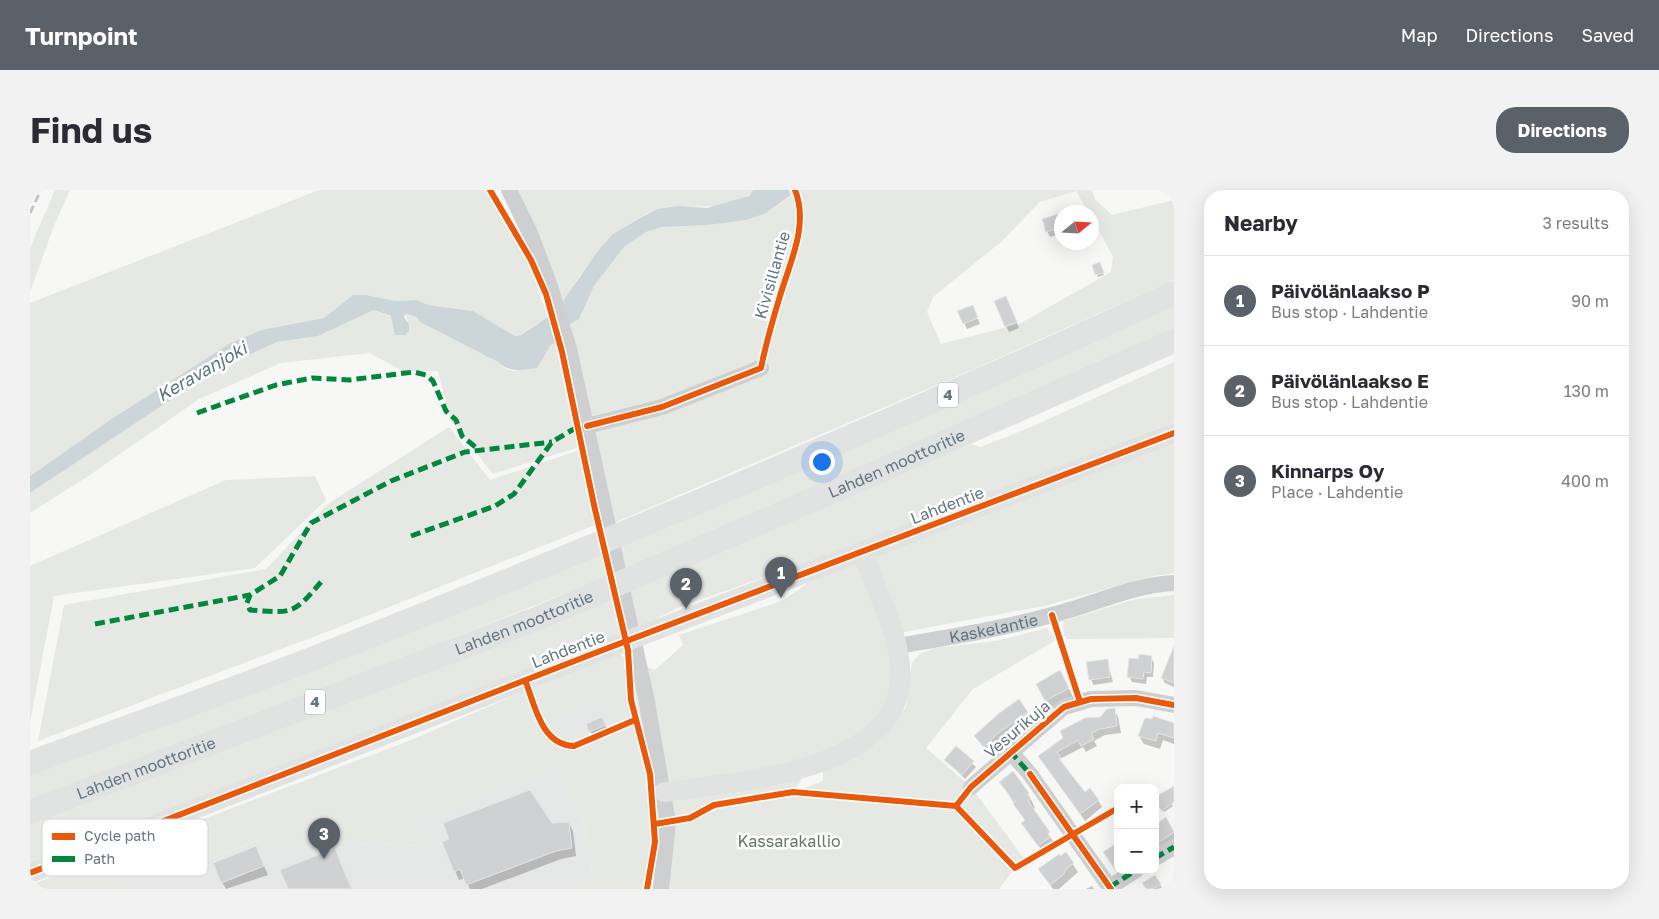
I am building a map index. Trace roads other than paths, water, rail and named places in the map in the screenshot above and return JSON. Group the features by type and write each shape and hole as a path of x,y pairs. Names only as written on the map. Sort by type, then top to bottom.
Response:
{"highway":[{"name":"4","path":"30,763 303,662 849,439 1174,293"},
{"name":"Lahden moottoritie","path":"30,812 632,579 1174,341"}],"main road":[{"name":"Lahdentie","path":"169,819 595,653 1174,433"},
{"path":"664,792 773,777 841,754 864,740 880,726 895,702 900,688 900,667 897,646 862,552"},
{"name":"Lahdentie","path":"30,873 42,868"}],"street":[{"path":"509,190 530,233 552,289 569,350 650,712 668,823 661,889"},
{"path":"587,426 662,407 762,368"},
{"name":"Kaskelantie","path":"897,646 963,635 1052,615 1146,587 1174,583"},
{"name":"Vesurikuja","path":"971,787 1010,751 1064,707 1091,699 1136,698 1174,706"},
{"path":"1010,751 1030,774 1110,888 1130,874"},
{"path":"1159,856 1174,847"}],"water":[{"path":"753,190 789,190 791,195 766,213 746,220 707,225 662,227 646,232 624,247 594,286 579,319 569,325 563,301 597,252 613,234 658,209 678,206 707,208 749,196"},
{"name":"Keravanjoki","path":"353,295 366,295 396,301 417,300 428,305 473,311 515,336 521,335 548,317 555,342 550,346 537,368 512,369 420,322 412,315 405,314 404,317 409,324 409,331 405,335 395,335 391,316 374,310 318,336 277,342 216,370 30,493 30,476 113,418 229,344 261,330 324,318"}],"railway":[{"path":"30,213 41,190"}],"place":[{"name":"Päivölänlaakso P","path":"781,598"},
{"name":"Päivölänlaakso E","path":"686,609"},
{"name":"Kinnarps Oy","path":"324,859"}],"park label":[{"name":"Kassarakallio","path":"789,841"}]}
